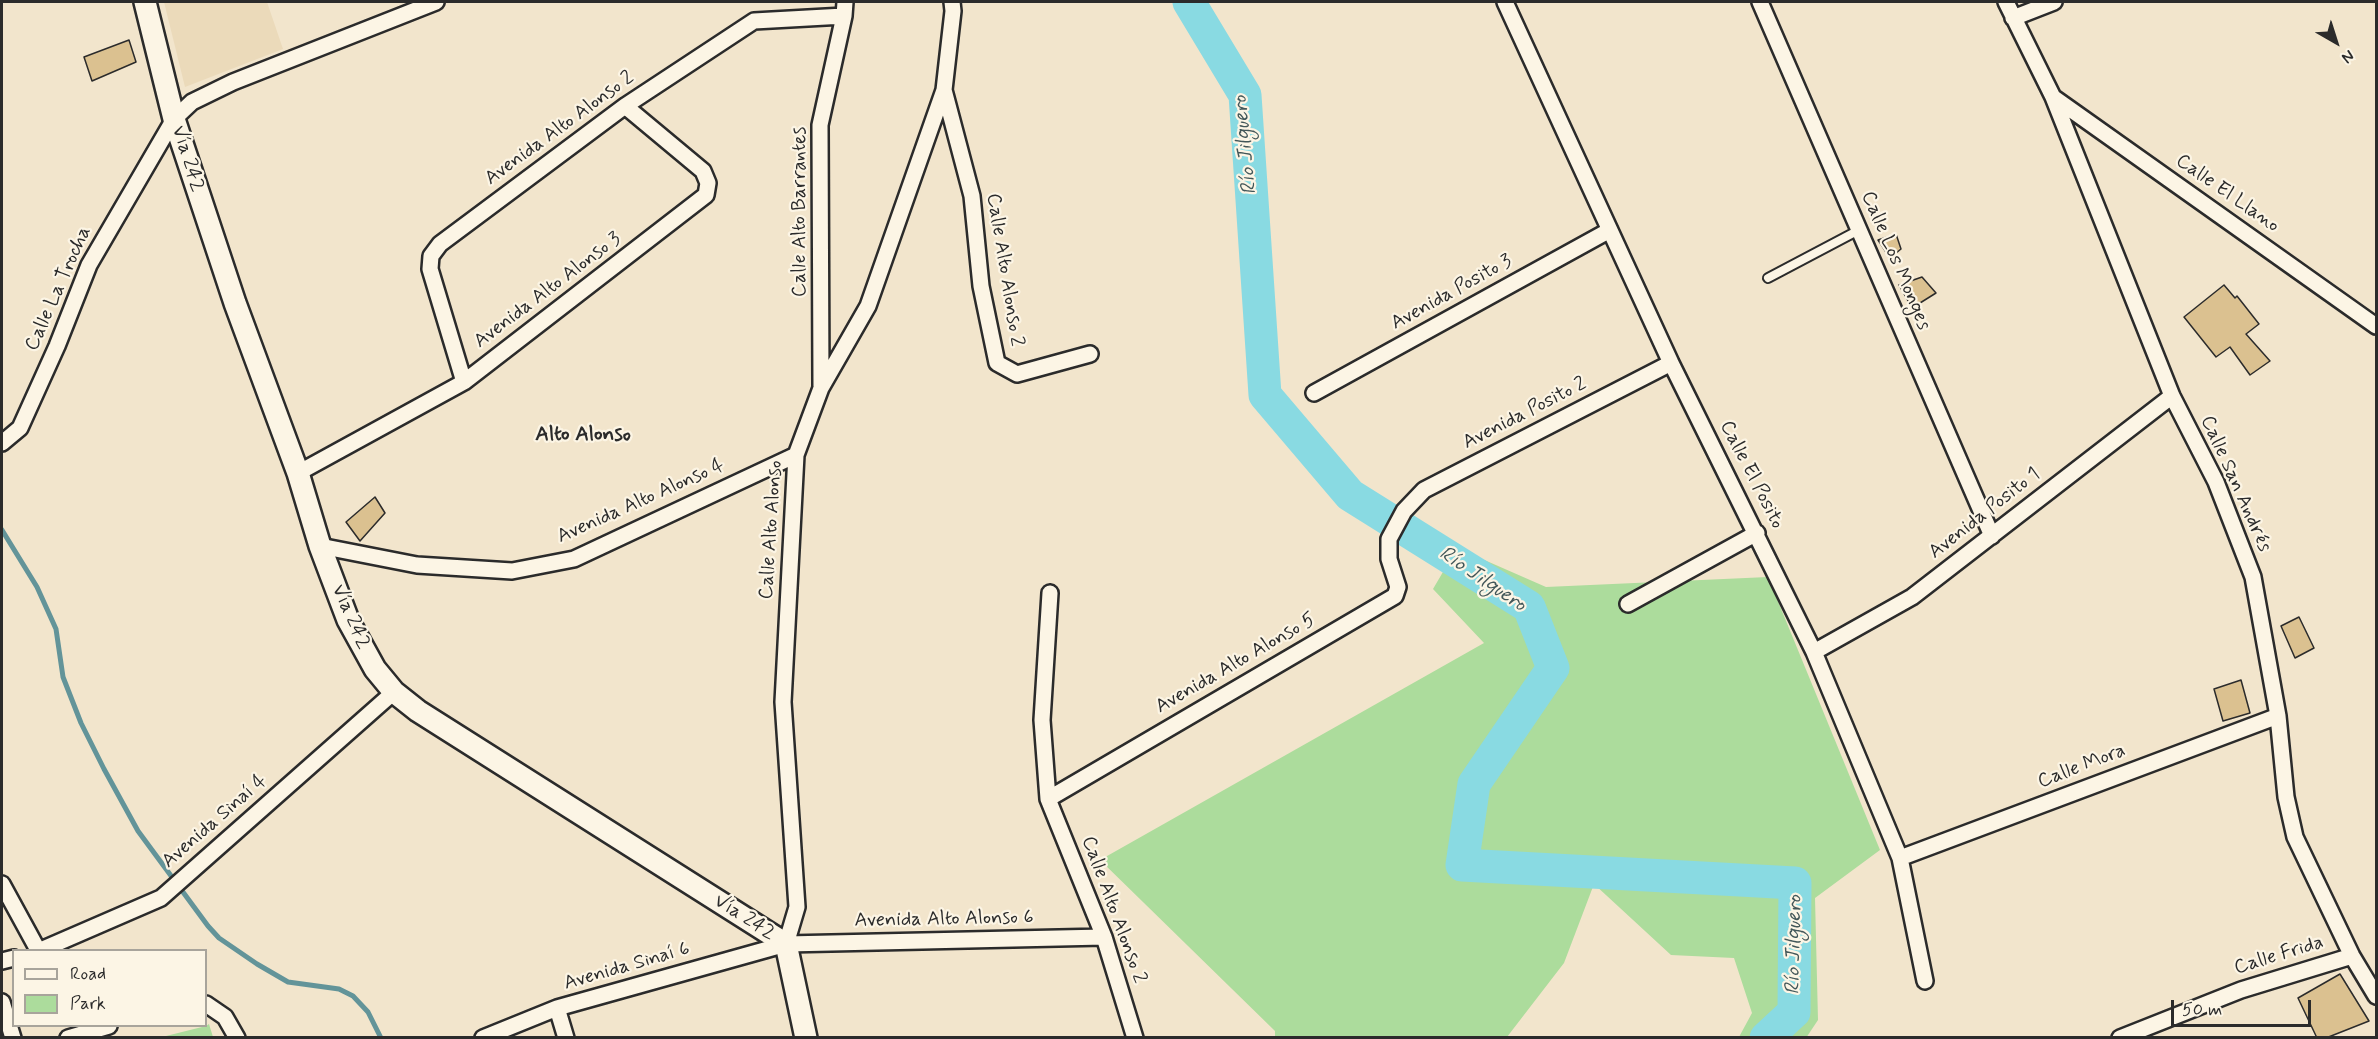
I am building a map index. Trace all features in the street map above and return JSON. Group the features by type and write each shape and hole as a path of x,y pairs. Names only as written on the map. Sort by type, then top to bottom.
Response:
{"main road":[{"name":"Vía 242","path":"145,2 174,120 235,303 298,473 320,546 348,620 375,669 394,692 418,711 786,944 806,1038"}],"street":[{"name":"Calle La Trocha","path":"2,443 20,428 57,346 89,265 174,120 192,102 233,82 436,2"},
{"name":"Calle Alto Alonso","path":"786,944 797,907 783,702 796,455 821,388 868,306 944,90 952,2"},
{"name":"Calle El Posito","path":"1505,2 1671,363 1814,652 1900,858 1925,981"},
{"name":"Calle Los Monges","path":"1760,2 1992,536"},
{"name":"Calle San Andrés","path":"2006,2 2053,97 2172,396 2216,482 2253,577 2278,716 2286,797 2295,837 2352,956 2376,996"},
{"path":"2013,18 2054,2"},
{"name":"Avenida Alto Alonso 2","path":"464,382 430,269 431,256 440,244 625,105 754,21 845,9"},
{"name":"Calle Alto Barrantes","path":"821,388 820,125 845,9"},
{"name":"Calle Alto Alonso 2","path":"944,90 972,196 981,286 997,363 1017,374 1090,354"},
{"name":"Calle El Llano","path":"2053,97 2376,326"},
{"name":"Avenida Alto Alonso 3","path":"298,473 464,382 706,195 708,183 703,171 625,105"},
{"name":"Avenida Posito 3","path":"1314,393 1610,230"},
{"name":"Avenida Posito 2","path":"1389,539 1404,511 1424,490 1671,363"},
{"name":"Avenida Posito 1","path":"1814,652 1912,597 2172,396"},
{"name":"Avenida Alto Alonso 4","path":"320,546 417,564 512,571 574,559 796,455"},
{"path":"1628,604 1757,533"},
{"name":"Avenida Alto Alonso 5","path":"1048,799 1395,596 1398,587 1389,559 1389,539"},
{"name":"Calle Alto Alonso 2","path":"1050,593 1042,720 1048,799 1104,937 1135,1038"},
{"name":"Avenida Sinaí 4","path":"44,949 161,898 394,692"},
{"name":"Calle Mora","path":"1900,858 2278,716"},
{"path":"2,885 38,949"},
{"name":"Avenida Alto Alonso 6","path":"786,944 1104,937"},
{"name":"Avenida Sinaí 6","path":"483,1038 557,1008 786,944"},
{"name":"Calle Frida","path":"2120,1038 2241,990 2352,956"},
{"path":"2,1002 12,1038"},
{"path":"207,1005 225,1017 237,1038"},
{"path":"557,1008 566,1038"},
{"path":"68,1038 106,1027"}],"lane":[{"path":"1768,278 1859,230"}],"shaded area":[{"path":"164,2 267,2 283,49 185,87"}],"green space":[{"path":"1457,548 1546,587 1768,577 1880,850 1815,898 1818,1020 1806,1038 1739,1037 1752,1013 1734,958 1671,955 1594,884 1564,963 1507,1037 1275,1037 1275,1031 1100,860 1484,643 1433,589"},
{"path":"209,1024 213,1037 162,1037 207,1027"}],"building":[{"path":"129,40 136,62 92,81 84,57"},
{"path":"1896,234 1901,249 1890,258 1878,240"},
{"path":"1922,277 1936,293 1912,308 1899,285"},
{"path":"2224,285 2235,298 2237,296 2259,324 2246,334 2270,361 2250,375 2230,347 2216,357 2184,317"},
{"path":"375,497 385,513 360,541 346,522"},
{"path":"2299,617 2314,648 2295,658 2281,626"},
{"path":"2241,680 2250,713 2223,721 2214,689"},
{"path":"2340,974 2369,1021 2326,1038 2317,1038 2298,998"}],"waterway":[{"name":"Río Jilguero","path":"1189,2 1245,95 1265,395 1350,495 1529,607 1553,668 1474,784 1462,865 1795,883 1794,1012 1766,1038"},
{"path":"2,530 37,587 56,629 63,677 81,723 104,769 138,831 208,926 219,938 288,982 339,989 353,996 368,1012 381,1038"}],"district":[{"name":"Alto Alonso","path":"583,436"}]}
